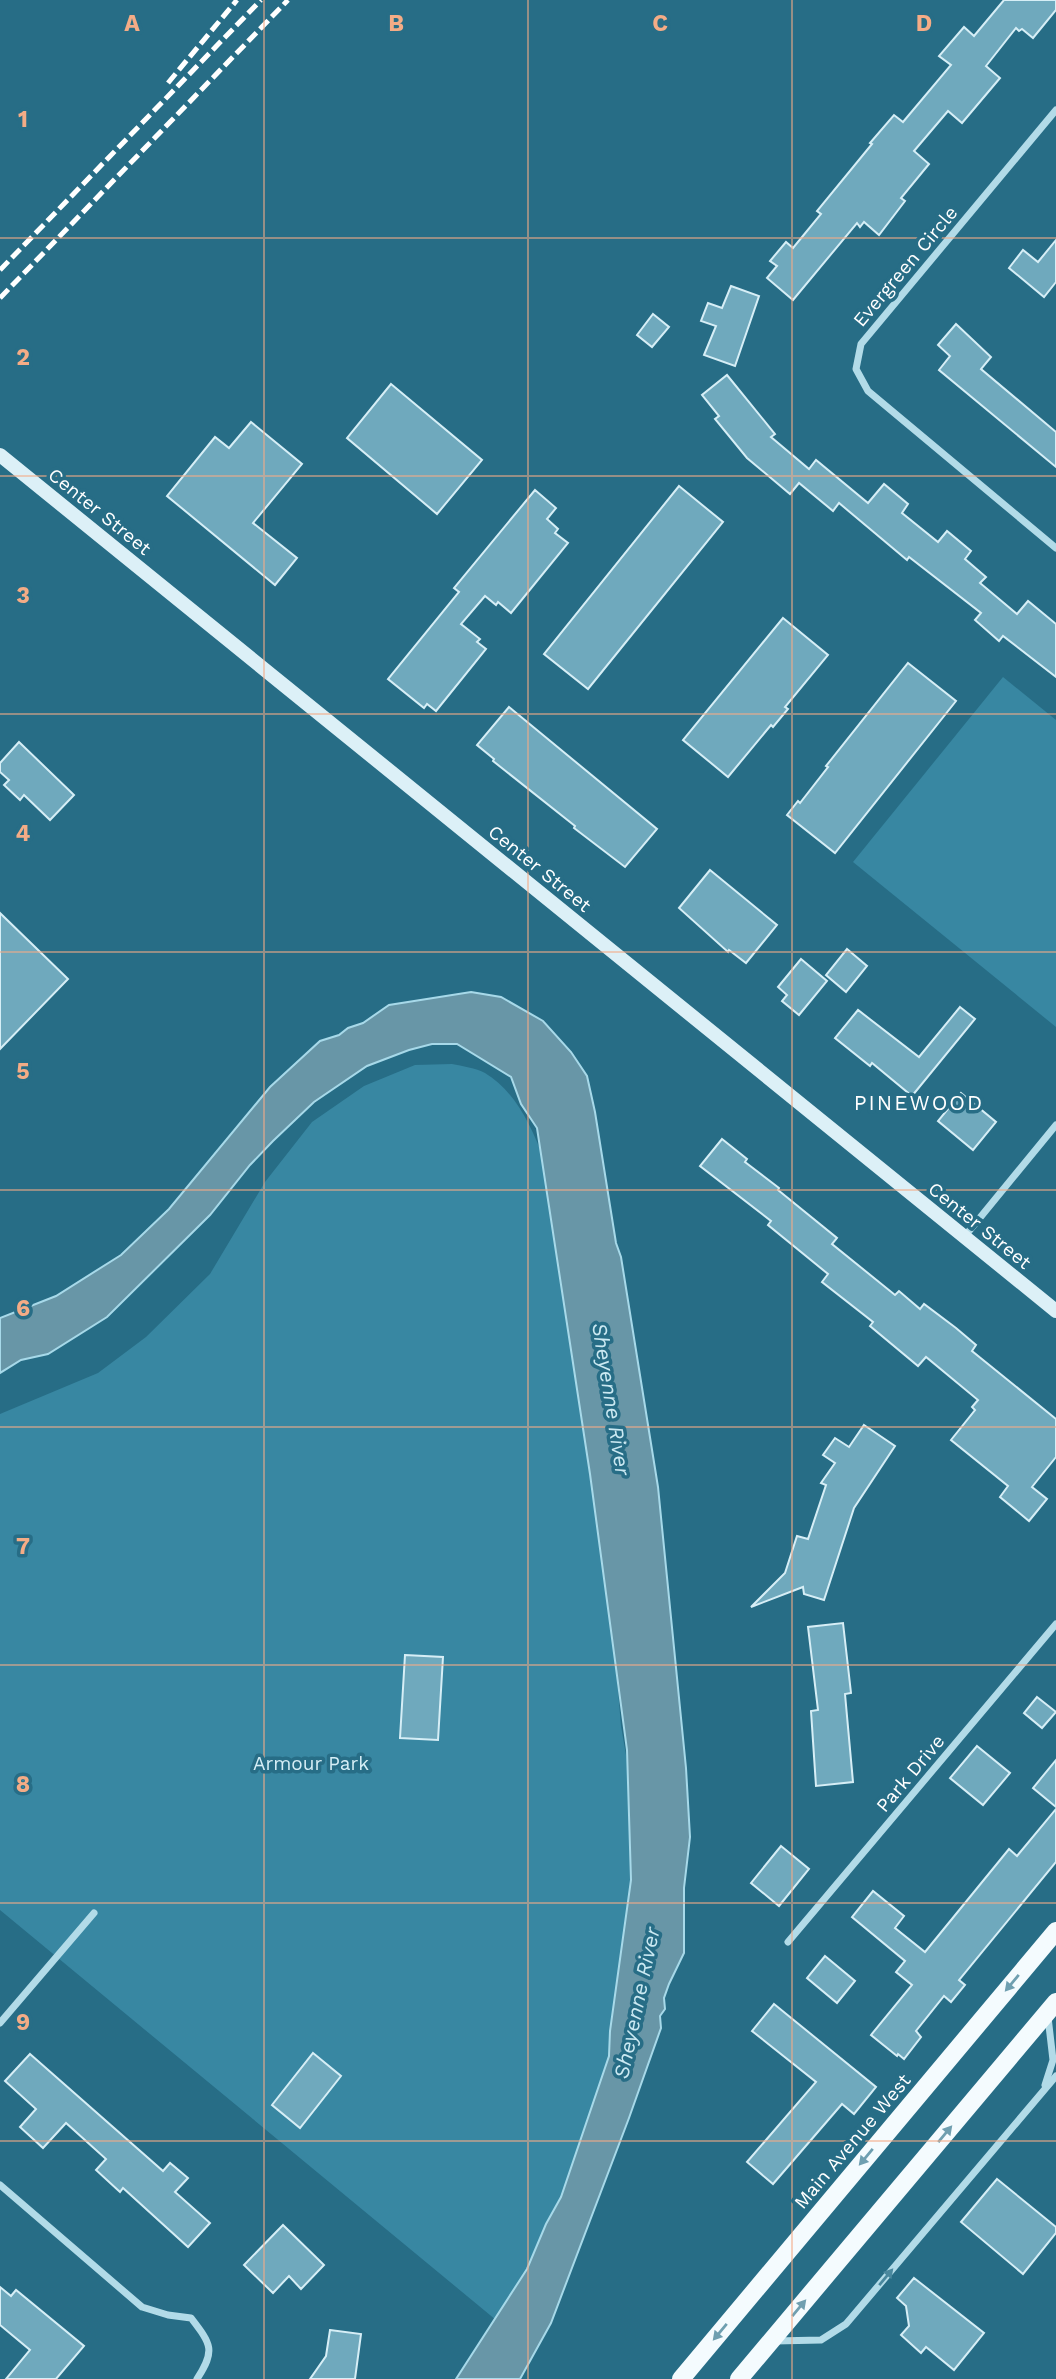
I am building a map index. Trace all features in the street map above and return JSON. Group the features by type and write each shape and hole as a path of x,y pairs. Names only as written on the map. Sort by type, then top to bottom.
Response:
{"main road":[{"name":"Center Street","path":"0,455 1056,1311"},
{"name":"Main Avenue West","path":"681,2379 1056,1931"},
{"path":"739,2379 1052,2007"}],"street":[{"name":"Evergreen Circle","path":"1056,110 861,344 856,369 868,391 1056,548"},
{"path":"964,1237 1056,1125"},
{"name":"Park Drive","path":"788,1942 1056,1624"},
{"path":"0,2023 94,1913"},
{"path":"1044,2089 1053,2060 1052,2007"},
{"path":"771,2341 821,2340 846,2325 1056,2076"},
{"path":"0,2185 142,2307 168,2315 191,2318 208,2340 208,2362 197,2379"}],"green space":[{"path":"1003,677 1056,720 1056,1027 853,862"},
{"name":"Armour Park","path":"452,1064 481,1071 505,1090 528,1122 544,1159 599,1463 621,1726 637,1819 621,2061 542,2250 496,2320 0,1910 0,1414 98,1373 146,1337 210,1274 265,1182 312,1122 364,1086 415,1065"}],"water":[{"name":"Sheyenne River","path":"471,992 501,997 543,1021 571,1052 587,1076 616,1243 621,1257 658,1487 686,1768 690,1837 684,1888 684,1953 664,1998 665,2009 660,2016 661,2028 551,2323 520,2379 456,2379 527,2269 561,2197 609,2056 610,2031 631,1880 627,1750 590,1474 537,1128 521,1104 511,1077 457,1044 432,1044 367,1066 314,1102 273,1141 210,1215 107,1317 48,1354 21,1360 0,1373 0,1318 56,1296 121,1255 169,1209 270,1087 320,1041 363,1023 389,1005"}],"building":[{"path":"1004,0 1056,0 1056,10 1033,38 1022,29 1019,31 1016,28 986,66 1000,78 962,123 948,111 914,151 929,164 901,198 905,201 879,235 864,222 860,227 857,223 793,300 767,278 777,266 770,261 786,242 793,248 821,214 817,211 894,115 903,122 951,65 939,56 964,27 974,36"},
{"path":"1056,240 1056,282 1044,297 1009,268 1023,250 1038,262"},
{"path":"731,286 759,296 735,366 704,355 716,326 701,321 708,303 722,308"},
{"path":"653,314 669,327 652,347 637,335"},
{"path":"956,324 991,357 981,369 1056,432 1056,467 939,370 950,356 938,345"},
{"path":"727,375 775,434 771,437 809,469 816,460 868,503 884,484 908,504 902,513 938,542 947,531 971,551 965,559 986,577 980,583 1017,614 1028,601 1056,624 1056,677 1003,636 999,641 975,620 981,613 909,557 907,560 839,503 833,511 799,483 790,494 747,458 715,419 719,416 702,395"},
{"path":"391,384 482,460 437,514 347,438"},
{"path":"251,422 302,464 253,523 297,558 275,585 167,496 215,437 229,448"},
{"path":"679,486 723,522 588,689 544,654"},
{"path":"535,490 556,508 547,519 558,529 555,533 568,543 511,613 485,596 461,624 480,639 477,642 486,649 436,711 427,704 424,708 388,679 459,592 454,588"},
{"path":"783,618 828,655 785,707 788,709 773,727 771,725 728,777 683,740"},
{"path":"908,663 956,701 835,853 787,815 798,801 800,803"},
{"path":"509,707 657,829 625,867 574,828 575,826 493,761 494,759 477,745"},
{"path":"19,742 74,795 50,820 24,795 20,800 4,785 9,780 0,772 0,763"},
{"path":"710,870 777,925 746,963 729,950 728,952 679,908"},
{"path":"0,913 68,979 0,1049"},
{"path":"847,949 867,966 846,992 826,975"},
{"path":"801,959 827,981 799,1015 782,1001 787,995 778,987"},
{"path":"960,1007 975,1019 912,1096 872,1063 870,1066 835,1038 858,1010 919,1057"},
{"path":"961,1093 996,1122 973,1150 938,1121"},
{"path":"722,1139 747,1159 745,1162 837,1238 832,1244 895,1295 899,1291 920,1309 924,1304 956,1328 976,1345 972,1351 1056,1419 1056,1457 1032,1487 1047,1499 1029,1521 1000,1497 1008,1486 951,1440 975,1410 972,1407 978,1400 926,1357 918,1366 870,1326 873,1322 822,1282 828,1274 768,1225 771,1221 700,1166"},
{"path":"864,1425 895,1446 854,1508 824,1600 804,1594 803,1587 751,1607 785,1573 797,1536 808,1539 826,1485 821,1483 835,1463 823,1455 835,1438 849,1447"},
{"path":"843,1623 851,1693 845,1694 853,1782 816,1786 811,1711 818,1710 808,1627"},
{"path":"405,1655 443,1657 438,1740 400,1738"},
{"path":"1037,1697 1056,1712 1042,1728 1024,1713"},
{"path":"977,1746 1010,1773 983,1805 950,1778"},
{"path":"1056,1760 1056,1807 1033,1788"},
{"path":"1056,1809 1056,1862 959,1980 965,1985 951,2002 944,1996 916,2031 921,2037 904,2059 898,2054 897,2056 871,2035 912,1985 896,1972 905,1961 852,1917 873,1891 904,1916 895,1928 925,1952 1009,1849 1017,1856"},
{"path":"781,1846 809,1869 779,1906 751,1883"},
{"path":"825,1956 855,1981 837,2003 807,1978"},
{"path":"774,2004 876,2087 854,2114 842,2104 773,2184 747,2162 816,2082 752,2031"},
{"path":"313,2053 341,2076 300,2128 272,2105"},
{"path":"30,2054 163,2171 170,2163 188,2178 175,2192 210,2223 188,2247 123,2188 120,2192 96,2170 106,2159 66,2123 43,2148 20,2127 36,2109 5,2081"},
{"path":"997,2179 1056,2227 1056,2233 1023,2274 961,2222"},
{"path":"283,2225 324,2265 301,2289 289,2276 273,2293 244,2265"},
{"path":"914,2278 984,2333 954,2370 926,2347 921,2353 901,2335 909,2326 906,2306 897,2298"},
{"path":"0,2287 11,2296 16,2290 84,2346 56,2379 6,2379 30,2350 0,2325"},
{"path":"330,2330 361,2334 355,2379 310,2379 326,2356"}],"railway":[{"path":"168,83 237,0"},
{"path":"0,270 261,0"},
{"path":"0,298 288,0"}],"district":[{"name":"PINEWOOD","path":"919,1103"}]}
